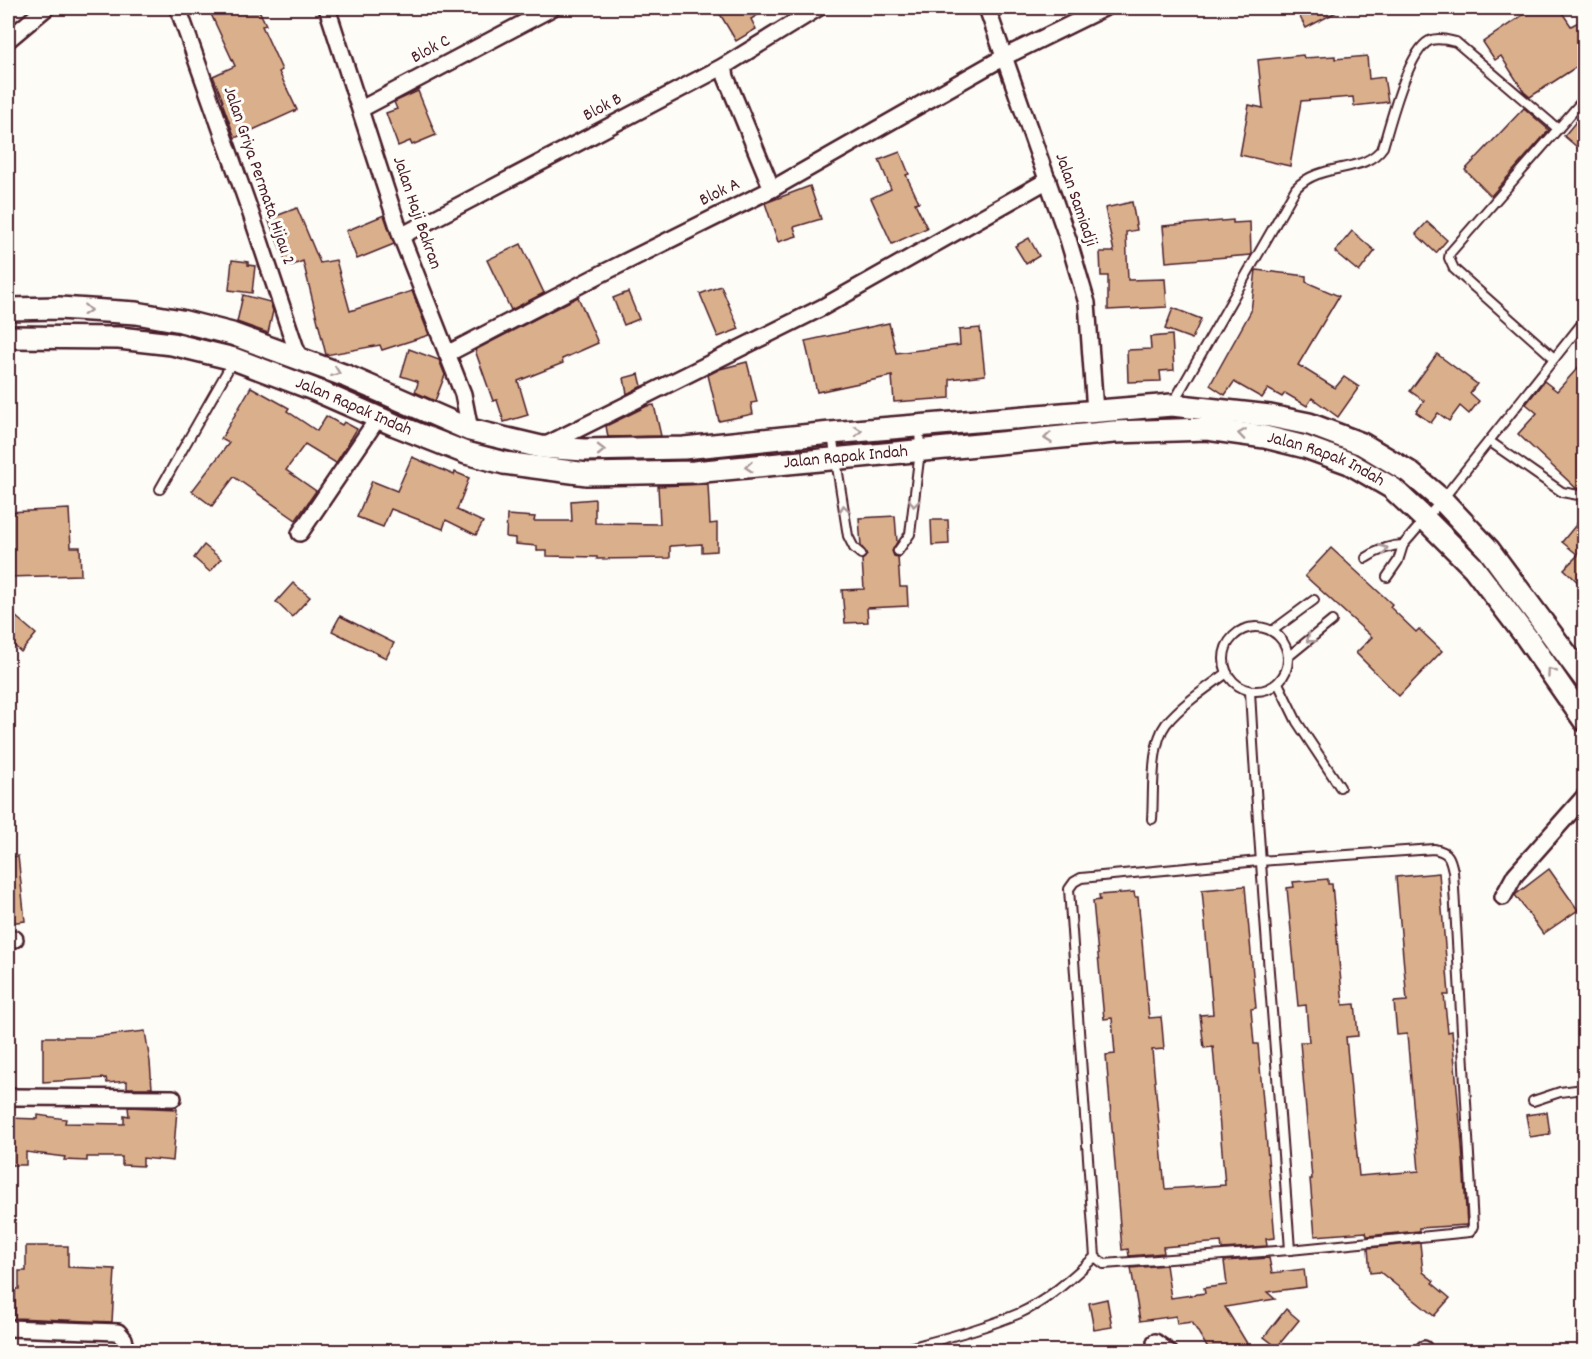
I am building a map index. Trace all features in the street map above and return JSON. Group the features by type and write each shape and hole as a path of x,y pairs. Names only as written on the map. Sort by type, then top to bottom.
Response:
{"main road":[{"name":"Jalan Rapak Indah","path":"8,309 59,308 136,313 181,321 232,334 346,376 470,430 541,447 584,450 684,448 831,433 1172,405 1270,416 1309,424 1362,444 1409,472 1442,500 1489,550 1584,678"},
{"path":"56,337 59,308"},
{"name":"Jalan Rapak Indah","path":"8,337 119,338 172,344 234,360 313,389 466,453 504,463 587,474 694,472 1114,432 1207,429 1265,437 1295,444 1349,463 1392,488 1426,520 1473,567 1527,638 1584,720"}],"street":[{"path":"9,39 46,8"},
{"name":"Jalan Griya Permata Hijau 2","path":"178,8 299,358"},
{"name":"Jalan Haji Bakran","path":"327,8 401,236 463,394 470,430"},
{"name":"Blok C","path":"361,109 552,8"},
{"name":"Jalan Samiadji","path":"987,8 1048,180 1087,303 1095,411"},
{"name":"Blok A","path":"447,354 772,189 1004,57 1104,8"},
{"name":"Blok B","path":"401,236 724,66 810,9"},
{"path":"724,66 726,77 772,189"},
{"path":"541,447 823,307 1048,180"},
{"path":"300,533 378,418"},
{"path":"1503,897 1515,875 1584,797"},
{"path":"8,1097 173,1098"},
{"path":"8,1328 118,1332 124,1339 127,1352"},
{"path":"1155,1342 1169,1352"}],"lane":[{"path":"1172,405 1296,188 1314,174 1368,161 1376,156 1383,147 1412,59 1429,41 1441,39 1456,42 1558,129"},
{"path":"1554,358 1454,269 1449,258 1450,253 1584,99"},
{"path":"1387,577 1398,561 1404,545 1584,321"},
{"path":"160,489 234,360"},
{"path":"898,551 910,534 920,451 919,426"},
{"path":"831,433 848,536 854,548 861,554"},
{"path":"1489,441 1562,492 1584,496"},
{"path":"1366,558 1389,547 1404,545"},
{"path":"1272,631 1314,600"},
{"path":"1288,656 1332,621"},
{"path":"1253,627 1272,631 1280,638 1288,656 1288,666 1278,683 1270,689 1260,692 1250,691 1233,681 1227,673 1224,663 1225,652 1234,635 1253,627"},
{"path":"1152,819 1156,754 1159,738 1166,724 1227,673"},
{"path":"1278,683 1297,722 1340,787"},
{"path":"1250,691 1260,861 1290,1250"},
{"path":"1434,849 1445,851 1450,857 1453,871 1473,1226 1470,1232 1462,1234 1104,1264 1095,1257 1069,889 1081,878 1260,861 1434,849"},
{"path":"1533,1101 1560,1092 1584,1089"},
{"path":"895,1352 956,1335 1021,1312 1051,1295 1095,1257"}],"building":[{"path":"220,8 258,8 266,25 262,26 282,70 279,72 297,110 235,138 213,76 235,66 210,12"},
{"path":"719,8 769,8 751,19 756,29 736,41 720,14 722,12"},
{"path":"1295,8 1344,8 1306,28"},
{"path":"1533,8 1559,8 1571,26 1584,19 1584,62 1530,97 1524,92 1501,56 1495,60 1483,42"},
{"path":"1303,55 1304,58 1335,56 1335,59 1367,56 1369,79 1384,77 1388,102 1354,106 1353,97 1301,101 1290,166 1240,155 1249,105 1263,108 1258,60"},
{"path":"418,91 436,135 412,145 410,141 398,146 386,113 397,109 394,102"},
{"path":"1524,108 1549,130 1491,196 1465,170"},
{"path":"1584,112 1584,153 1564,136"},
{"path":"900,152 909,174 906,175 919,202 915,203 927,228 892,244 871,198 891,189 879,160"},
{"path":"810,186 821,219 794,227 797,236 778,242 765,203"},
{"path":"1132,202 1137,230 1126,232 1128,280 1165,279 1167,307 1108,310 1108,276 1101,276 1100,252 1114,252 1105,208"},
{"path":"297,208 320,263 336,260 350,311 412,291 429,335 382,350 380,345 326,355 303,261 288,267 268,219"},
{"path":"384,215 394,244 357,259 346,231"},
{"path":"1233,220 1233,223 1250,222 1251,255 1166,262 1163,226"},
{"path":"1427,222 1447,240 1436,253 1416,234"},
{"path":"1352,231 1375,251 1359,272 1335,252"},
{"path":"1029,238 1039,256 1026,264 1015,246"},
{"path":"521,244 544,293 511,310 487,260"},
{"path":"232,260 248,262 248,265 255,266 252,293 229,290"},
{"path":"1256,270 1306,276 1306,282 1339,296 1298,365 1335,388 1344,377 1359,387 1338,417 1312,398 1307,406 1285,393 1282,397 1268,389 1262,398 1234,382 1225,395 1210,385 1251,311"},
{"path":"721,286 739,329 718,337 700,294"},
{"path":"628,292 639,319 624,325 613,298"},
{"path":"243,295 270,302 273,311 268,333 237,322"},
{"path":"578,297 598,343 562,359 563,363 518,381 528,415 504,422 497,400 493,401 475,350"},
{"path":"1173,308 1201,319 1192,339 1165,329"},
{"path":"889,323 896,353 960,345 959,330 980,328 985,375 950,379 950,398 894,402 892,376 817,392 805,341"},
{"path":"1172,335 1174,370 1160,371 1161,381 1128,382 1127,350 1151,349 1150,337"},
{"path":"409,349 439,360 445,375 435,401 415,392 417,381 401,376"},
{"path":"1437,354 1477,384 1470,393 1479,401 1469,414 1460,406 1449,421 1438,413 1431,423 1416,412 1424,401 1410,391"},
{"path":"1584,361 1584,490 1577,489 1518,434 1537,413 1526,404 1544,381 1557,391"},
{"path":"747,362 757,402 751,403 753,414 719,421 708,375 720,369"},
{"path":"639,374 642,386 627,394 624,378"},
{"path":"251,387 289,408 287,411 317,431 326,416 342,425 344,422 357,429 336,463 305,444 286,470 316,491 296,520 234,477 212,506 192,491 229,443 221,439"},
{"path":"654,405 661,436 608,437 606,426 647,406"},
{"path":"412,457 454,475 455,472 469,478 457,510 483,522 476,535 446,520 443,529 391,509 383,527 357,517 372,481 397,491"},
{"path":"708,484 710,524 717,523 717,551 702,552 702,544 670,546 670,558 597,559 597,557 547,556 547,551 537,551 537,546 515,544 515,538 506,537 507,515 535,517 534,521 572,521 571,501 595,499 595,523 660,524 658,486"},
{"path":"69,509 71,547 80,547 81,575 8,577 8,512"},
{"path":"1584,515 1584,588 1564,569 1578,555 1562,542"},
{"path":"895,516 897,542 892,551 894,556 898,557 900,587 907,587 908,606 867,608 868,622 845,623 842,590 864,589 862,560 867,555 861,546 859,518"},
{"path":"931,520 948,520 949,544 932,545"},
{"path":"204,545 221,559 210,572 194,558"},
{"path":"1331,548 1392,604 1390,607 1416,632 1419,629 1442,651 1399,696 1356,653 1372,637 1305,576"},
{"path":"293,583 310,597 292,617 276,602"},
{"path":"8,610 36,634 21,652 8,640"},
{"path":"340,616 394,643 386,658 332,631"},
{"path":"18,856 25,921 8,923 8,857"},
{"path":"1549,869 1578,910 1543,934 1515,895"},
{"path":"1439,873 1449,995 1444,995 1448,1032 1452,1031 1467,1225 1419,1228 1419,1231 1367,1236 1366,1232 1315,1236 1300,1042 1309,1042 1306,1005 1298,1006 1287,888 1294,887 1293,882 1328,879 1328,884 1332,884 1343,1005 1355,1004 1356,1013 1358,1036 1346,1037 1359,1176 1419,1171 1407,1034 1397,1035 1394,1002 1407,1001 1396,877"},
{"path":"1245,886 1256,1008 1251,1009 1254,1044 1258,1044 1275,1238 1266,1239 1267,1246 1222,1249 1221,1242 1163,1247 1164,1253 1129,1256 1128,1249 1122,1250 1106,1055 1115,1054 1112,1018 1104,1019 1093,901 1100,900 1099,895 1134,892 1135,897 1138,897 1149,1018 1161,1017 1162,1026 1164,1049 1152,1050 1165,1189 1225,1185 1213,1047 1204,1048 1200,1015 1213,1014 1202,890"},
{"path":"145,1031 152,1088 127,1088 127,1081 107,1083 106,1078 43,1082 43,1037 93,1037"},
{"path":"128,1107 177,1109 173,1161 143,1158 143,1166 122,1165 122,1157 87,1157 87,1161 64,1160 65,1157 26,1152 26,1165 8,1165 8,1118 38,1119 38,1115 66,1119 65,1123 124,1124 124,1115 129,1116"},
{"path":"1547,1112 1550,1134 1530,1137 1526,1115"},
{"path":"1420,1243 1423,1272 1450,1298 1434,1316 1380,1272 1370,1273 1368,1248"},
{"path":"26,1246 68,1246 68,1267 115,1269 112,1322 15,1318 15,1289 19,1289 19,1271 26,1271"},
{"path":"1269,1258 1272,1273 1304,1269 1306,1287 1267,1292 1275,1299 1225,1307 1248,1345 1237,1352 1210,1352 1192,1322 1177,1324 1176,1316 1140,1321 1131,1268 1166,1265 1171,1298 1205,1293 1204,1288 1227,1285 1224,1261"},
{"path":"1107,1299 1112,1327 1094,1330 1089,1303"},
{"path":"1286,1309 1299,1320 1277,1347 1264,1337"}]}
